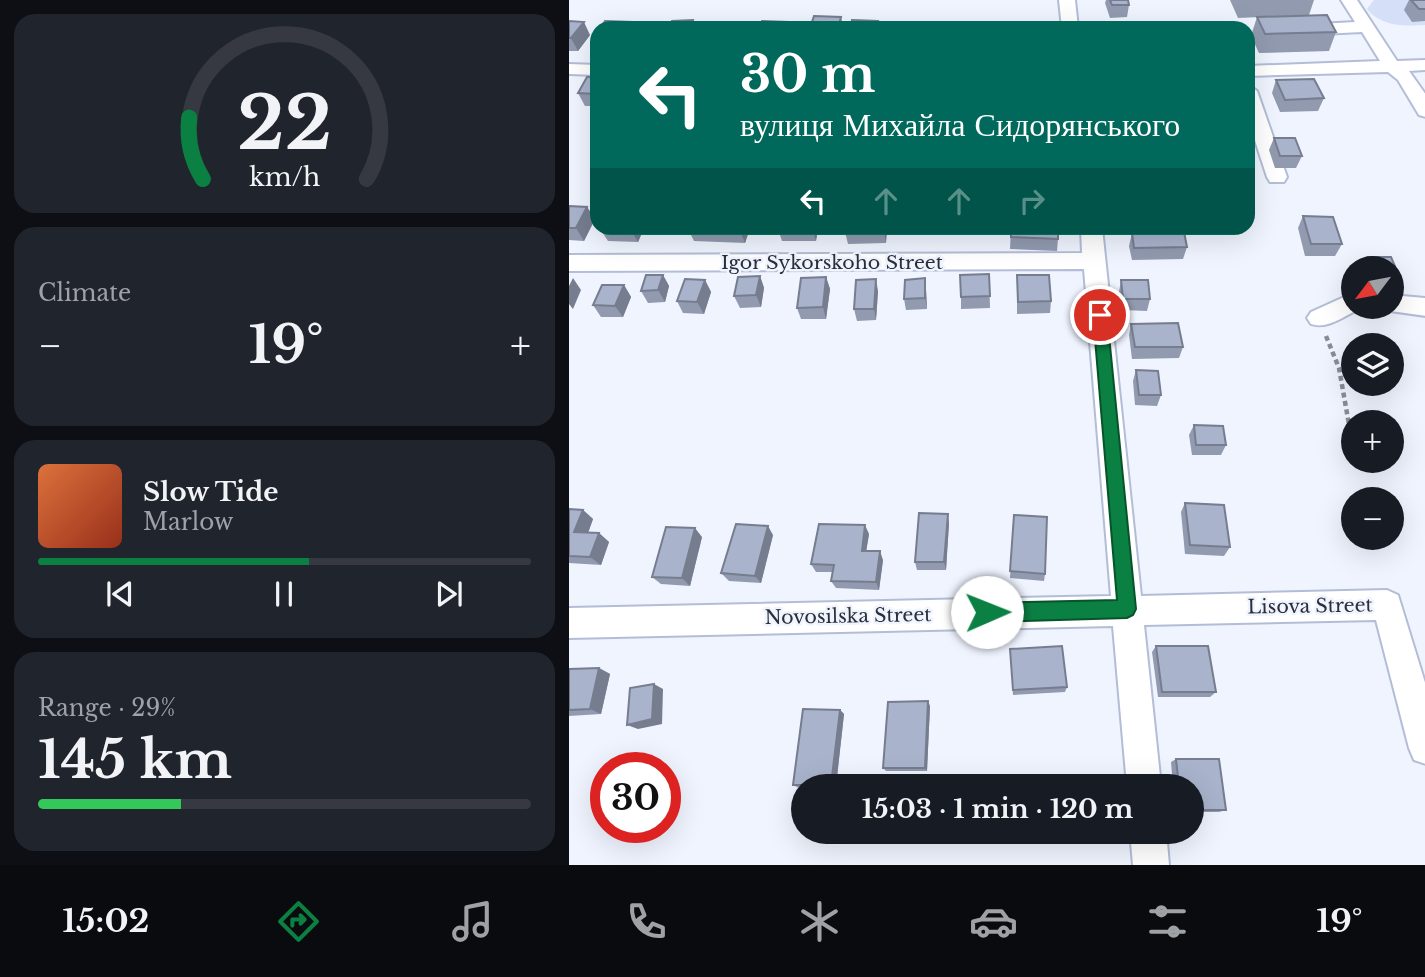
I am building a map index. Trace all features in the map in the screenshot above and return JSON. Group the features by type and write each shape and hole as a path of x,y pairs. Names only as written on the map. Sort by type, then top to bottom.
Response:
{"street":[{"path":"1068,0 1070,21"},
{"path":"1349,0 1392,66 1405,77 1425,111"},
{"path":"1301,30 1367,27"},
{"path":"1255,71 1425,65"},
{"path":"569,69 590,70"},
{"path":"1255,112 1277,177"},
{"path":"1092,235 1143,774"},
{"name":"Igor Sykorskoho Street","path":"569,263 1095,261"},
{"path":"1404,305 1425,307"},
{"path":"1319,318 1341,308"},
{"name":"Lisova Street","path":"1127,609 1387,605 1425,748"},
{"name":"Novosilska Street","path":"569,623 1127,609"},
{"path":"1149,844 1151,865"}],"path":[{"path":"1319,318 1339,368 1346,410"}],"shaded area":[{"path":"1374,0 1425,0 1425,25 1401,25 1379,19 1367,9"}],"building":[{"path":"1110,0 1128,0 1129,5 1112,5"},
{"path":"1411,0 1426,0 1426,9 1419,9"},
{"path":"1327,15 1336,32 1265,34 1257,17"},
{"path":"814,16 841,17 840,21 812,21"},
{"path":"569,21 584,22 571,38 569,38"},
{"path":"587,77 590,77 590,94 578,93"},
{"path":"1314,79 1324,98 1285,100 1276,80"},
{"path":"1274,138 1295,138 1302,156 1280,156"},
{"path":"569,206 587,207 576,228 569,228"},
{"path":"1303,216 1333,217 1342,244 1311,244"},
{"path":"1058,235 1058,239 1011,237"},
{"path":"1132,235 1185,235 1187,247 1134,248"},
{"path":"989,274 990,296 961,297 960,275"},
{"path":"646,275 663,275 658,290 641,291"},
{"path":"1017,275 1049,275 1051,301 1018,302"},
{"path":"760,276 756,295 734,296 738,277"},
{"path":"826,277 823,307 797,308 801,278"},
{"path":"925,278 925,298 904,299 905,280"},
{"path":"685,279 705,280 697,302 677,301"},
{"path":"876,279 874,309 854,309 856,280"},
{"path":"1121,280 1148,280 1150,299 1123,299"},
{"path":"602,285 624,285 615,306 593,305"},
{"path":"1178,323 1183,347 1135,347 1131,324"},
{"path":"1136,370 1158,371 1161,395 1139,395"},
{"path":"1194,425 1223,426 1226,445 1196,445"},
{"path":"1185,503 1224,505 1230,547 1190,545"},
{"path":"569,509 583,510 574,532 599,533 590,557 569,556"},
{"path":"919,513 948,514 944,562 915,562"},
{"path":"1014,515 1047,517 1045,574 1010,571"},
{"path":"736,524 768,526 755,576 721,573"},
{"path":"819,524 865,525 862,551 880,551 876,582 831,581 834,565 811,564"},
{"path":"666,527 695,528 682,578 652,577"},
{"path":"1062,646 1067,687 1013,690 1010,649"},
{"path":"1156,646 1208,646 1216,692 1162,692"},
{"path":"599,668 590,709 569,710 569,669"},
{"path":"654,684 652,719 627,725 630,688"},
{"path":"928,701 925,768 883,768 888,702"},
{"path":"803,709 840,710 832,774 794,774"},
{"path":"1176,759 1219,759 1226,810 1204,810 1204,774 1178,774"}],"route":[{"path":"987,612 1127,609 1100,315"}]}
